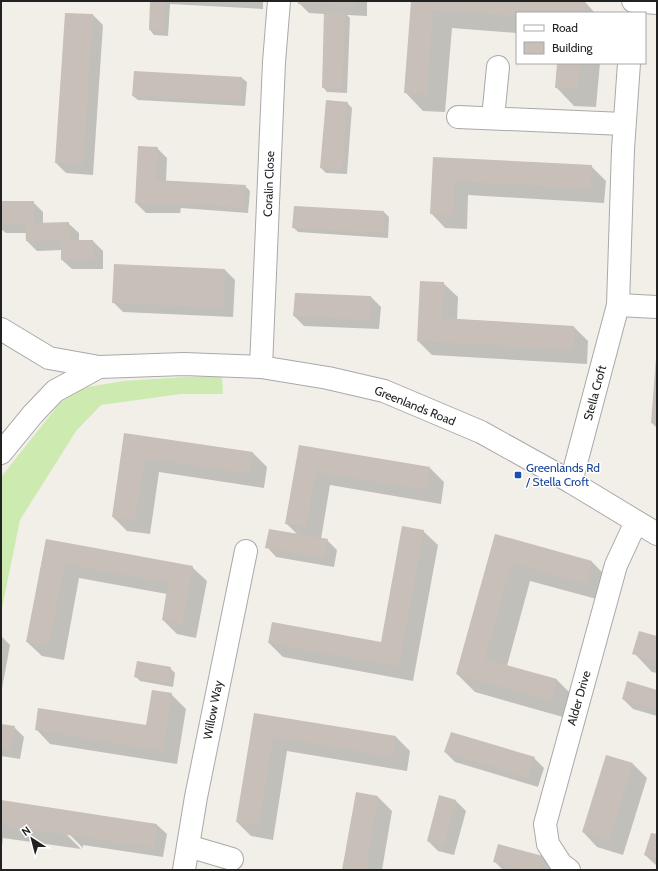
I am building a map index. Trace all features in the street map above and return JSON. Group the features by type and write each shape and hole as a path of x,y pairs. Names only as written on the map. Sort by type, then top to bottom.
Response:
{"street":[{"name":"Coralin Close","path":"261,367 274,70 279,1"},
{"path":"632,12 633,1 657,3"},
{"name":"Stella Croft","path":"570,482 618,305 624,124 629,64"},
{"path":"493,118 498,67"},
{"path":"458,117 624,124"},
{"path":"618,305 657,307"},
{"name":"Greenlands Road","path":"1,329 49,358 99,367 184,364 261,367 328,378 384,391 481,432 570,482 657,534"},
{"name":"Greenlands Road","path":"1,453 33,414 55,391 99,367"},
{"name":"Alder Drive","path":"568,870 561,864 548,844 545,824 616,565 636,522"},
{"name":"Willow Way","path":"184,870 222,666 246,551"},
{"path":"188,846 232,859"}],"green space":[{"path":"222,376 223,394 181,394 101,405 76,431 20,520 1,613 1,477 60,403 82,388 123,381"}],"building":[{"path":"150,1 165,1 164,31 149,30"},
{"path":"298,1 357,1 357,6 298,4"},
{"path":"411,1 585,2 584,12 516,12 516,16 433,10 427,94 404,93"},
{"path":"324,11 346,12 342,89 322,88"},
{"path":"65,13 93,14 83,165 55,163"},
{"path":"557,64 580,64 578,89 555,88"},
{"path":"134,71 242,77 241,102 132,96"},
{"path":"326,100 348,102 342,170 320,168"},
{"path":"138,146 158,147 156,180 246,185 244,208 171,203 135,203"},
{"path":"433,157 592,165 590,189 454,181 453,215 430,214"},
{"path":"1,201 34,201 34,223 69,222 69,240 93,240 94,259 61,260 61,241 26,241 25,223 1,224"},
{"path":"294,206 384,211 383,233 292,228"},
{"path":"114,264 225,269 223,308 112,303"},
{"path":"420,281 444,282 442,318 574,326 573,350 417,341"},
{"path":"295,293 371,296 370,320 293,316"},
{"path":"657,358 657,424 651,423"},
{"path":"124,433 253,452 250,474 145,458 135,521 112,517"},
{"path":"299,445 430,467 427,490 316,472 306,527 285,524"},
{"path":"402,526 424,530 399,667 268,643 272,622 381,642"},
{"path":"269,529 328,539 325,558 265,548"},
{"path":"495,534 592,561 586,584 512,563 485,659 557,679 551,701 456,674"},
{"path":"46,539 193,566 182,624 162,620 168,583 65,564 49,646 26,642"},
{"path":"639,631 657,636 657,661 632,654"},
{"path":"137,661 171,667 168,683 134,677"},
{"path":"627,681 657,690 657,710 622,699"},
{"path":"152,690 172,693 163,751 35,730 38,708 146,725"},
{"path":"254,713 396,736 393,757 273,737 259,826 236,822"},
{"path":"1,724 15,726 10,750 1,748"},
{"path":"451,732 535,757 528,778 444,752"},
{"path":"606,755 633,763 609,841 582,832"},
{"path":"356,792 378,796 366,870 342,870"},
{"path":"439,795 456,800 444,846 427,841"},
{"path":"1,800 157,824 154,848 1,825"},
{"path":"651,833 657,834 657,859 644,855"},
{"path":"498,844 543,856 539,870 523,870 493,862"}],"place":[{"name":"Greenlands Rd / Stella Croft","path":"518,475"}]}
